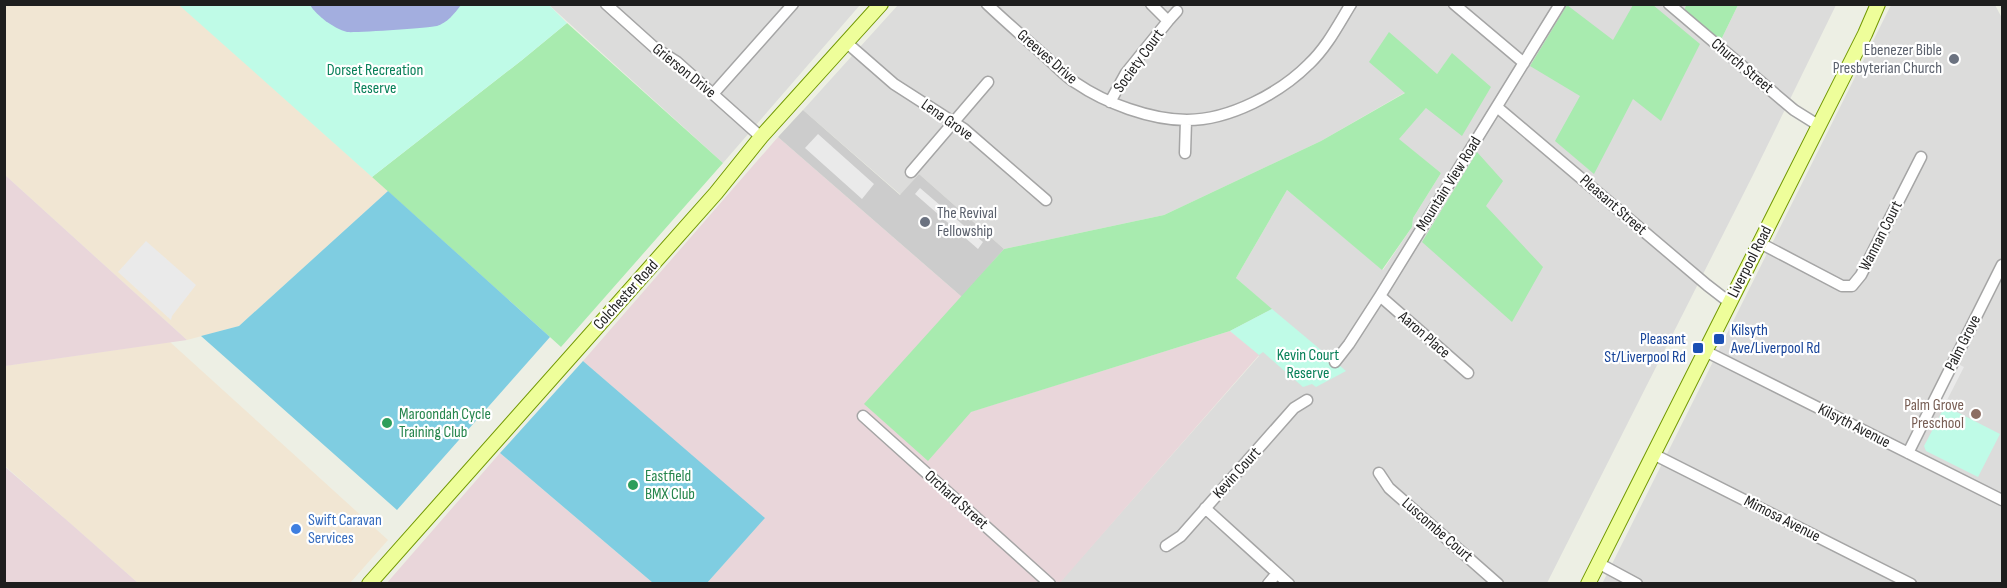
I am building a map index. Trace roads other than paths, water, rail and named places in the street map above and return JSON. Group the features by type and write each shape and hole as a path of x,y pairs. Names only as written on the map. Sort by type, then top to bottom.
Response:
{"main road":[{"name":"Colchester Road","path":"369,584 716,193 761,137 881,4"},
{"name":"Liverpool Road","path":"1588,584 1878,4"}],"street":[{"name":"Grierson Drive","path":"606,4 655,48 677,62 761,137"},
{"path":"713,94 793,4"},
{"name":"Greeves Drive","path":"987,4 1075,83 1110,102 1134,111 1186,120 1206,118 1235,110 1266,97 1289,82 1326,46 1351,4"},
{"name":"Society Court","path":"1151,4 1168,21"},
{"path":"1454,4 1524,63"},
{"name":"Mountain View Road","path":"1335,362 1380,296 1560,4"},
{"name":"Church Street","path":"1669,4 1794,111 1818,125"},
{"name":"Society Court","path":"1110,102 1126,73 1177,11"},
{"name":"Lena Grove","path":"847,43 894,84 954,122 1046,200"},
{"path":"911,172 988,82"},
{"name":"Pleasant Street","path":"1497,107 1729,302"},
{"path":"1185,153 1186,120"},
{"name":"Wannan Court","path":"1760,243 1842,286 1852,286 1861,275 1921,157"},
{"name":"Palm Grove","path":"1908,453 2002,266"},
{"name":"Aaron Place","path":"1380,296 1468,373"},
{"name":"Kilsyth Avenue","path":"1705,351 2002,501"},
{"name":"Kevin Court","path":"1166,546 1181,536 1294,408 1307,400"},
{"name":"Orchard Street","path":"863,416 1050,584"},
{"name":"Mimosa Avenue","path":"1653,454 1911,584"},
{"name":"Luscombe Court","path":"1379,473 1389,488 1498,584"},
{"path":"1205,508 1289,584"},
{"path":"1598,563 1637,584"},
{"path":"1268,584 1277,573"}],"place":[{"name":"Ebenezer Bible Presbyterian Church","path":"1954,59"},
{"name":"The Revival Fellowship","path":"925,222"},
{"name":"Kilsyth Ave/Liverpool Rd","path":"1719,339"},
{"name":"Pleasant St/Liverpool Rd","path":"1698,348"},
{"name":"Palm Grove Preschool","path":"1976,414"},
{"name":"Maroondah Cycle Training Club","path":"387,423"},
{"name":"Eastfield BMX Club","path":"633,485"},
{"name":"Swift Caravan Services","path":"296,529"}],"park label":[{"name":"Dorset Recreation Reserve","path":"375,79"},
{"name":"Kevin Court Reserve","path":"1308,364"}]}
